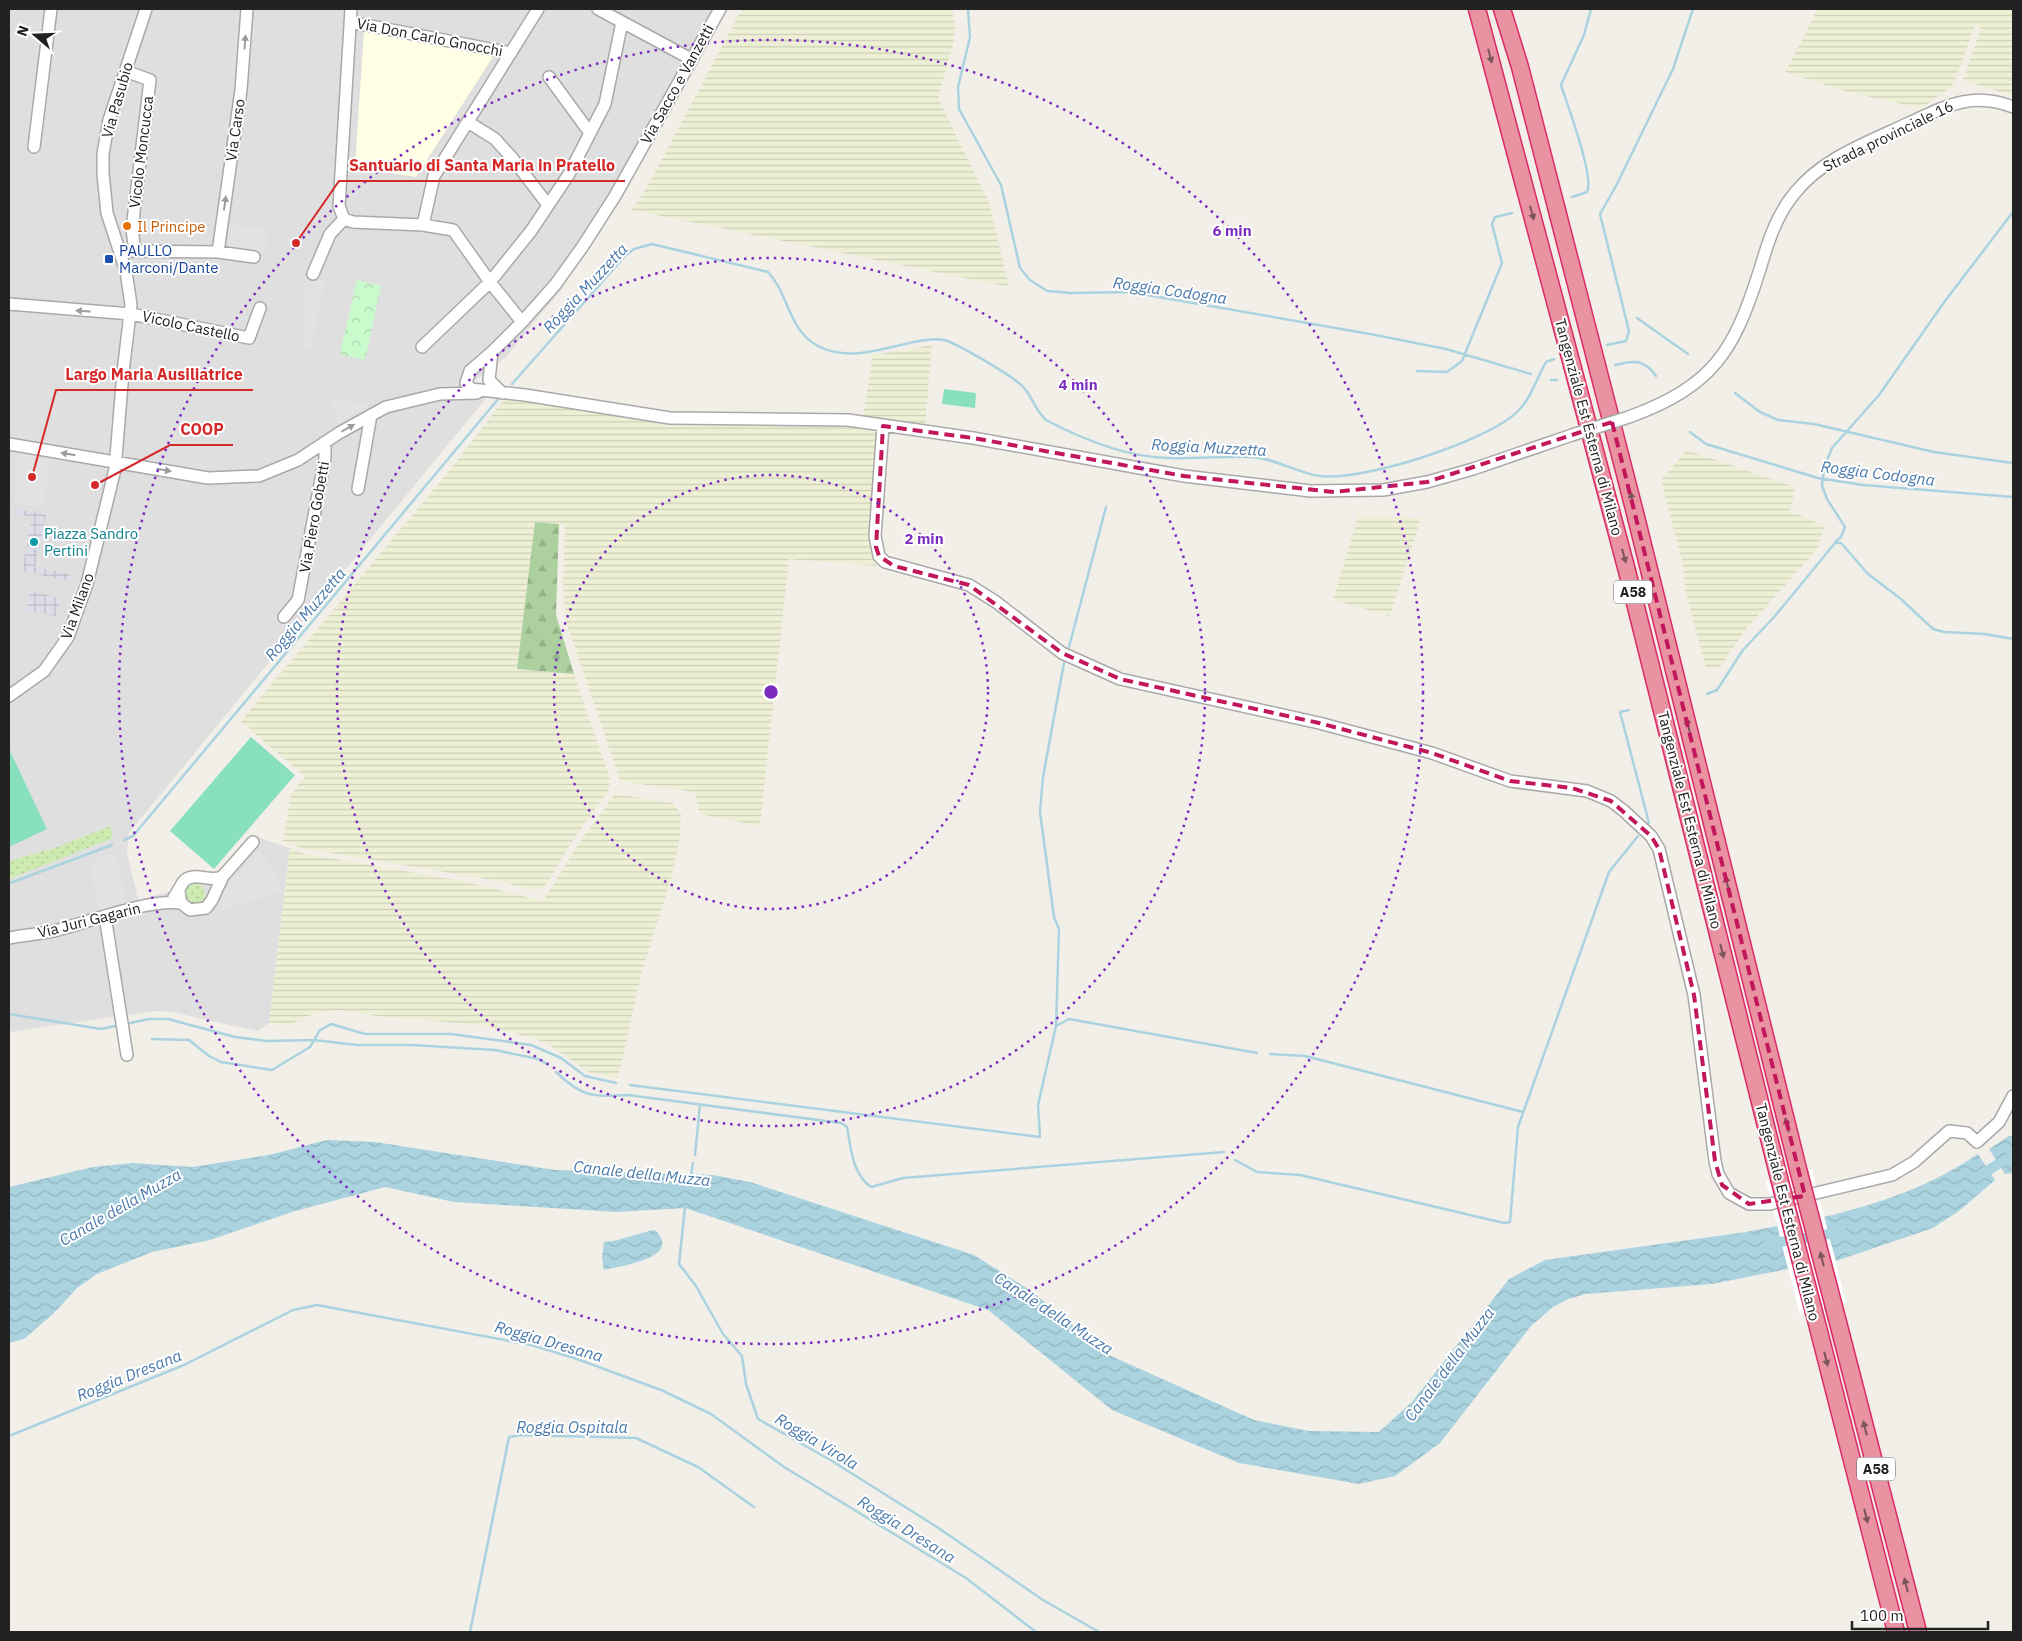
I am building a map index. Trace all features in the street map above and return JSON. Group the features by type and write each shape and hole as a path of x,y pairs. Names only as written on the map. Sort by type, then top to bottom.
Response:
{"highway":[{"name":"Tangenziale Est Esterna di Milano","path":"1477,9 1628,570 1779,1178 1896,1632"},
{"name":"Tangenziale Est Esterna di Milano","path":"1502,9 1520,67 1634,509 1799,1173 1918,1632"}],"street":[{"path":"34,147 51,9"},
{"name":"Via Pasubio","path":"120,251 107,213 104,194 103,164 106,132 124,71 146,9"},
{"name":"Via Carso","path":"218,252 241,90 247,9"},
{"name":"Via Don Carlo Gnocchi","path":"344,219 339,206 351,9"},
{"path":"423,225 434,176 538,9"},
{"path":"598,9 691,59"},
{"name":"Via Sacco e Vanzetti","path":"440,394 466,379 473,368 491,357 555,285 615,196 720,9"},
{"name":"Via Don Carlo Gnocchi","path":"350,22 511,53"},
{"path":"422,347 490,282 531,231 569,174 605,104 622,22"},
{"name":"Vicolo Moncucca","path":"124,71 150,80 132,229 135,251"},
{"path":"549,77 590,133"},
{"name":"Strada provinciale 16","path":"496,393 670,418 824,419 883,426 973,438 1184,476 1289,489 1334,492 1383,490 1427,482 1473,469 1629,417 1664,403 1688,389 1711,370 1729,348 1744,318 1773,228 1785,205 1805,181 1832,160 1947,105 1983,99 2013,106"},
{"path":"468,122 495,139 513,159 548,205"},
{"path":"313,274 330,234 344,219 353,222 423,225 453,230 490,282 522,322"},
{"path":"120,251 218,252 254,257"},
{"name":"Via Milano","path":"9,696 44,671 58,654 70,631 87,584 116,462 122,372 131,314 129,286 120,251"},
{"path":"9,304 131,314"},
{"name":"Vicolo Castello","path":"131,314 249,338 260,308"},
{"path":"491,357 489,380 496,393"},
{"path":"466,379 471,389 496,393"},
{"path":"9,444 208,478 259,476 298,460 386,407 440,394 496,393"},
{"path":"358,489 371,415"},
{"path":"883,426 876,536 879,556 885,562 969,586 996,602 1062,652 1120,679 1319,724 1432,753 1510,781 1586,791 1611,801 1624,811 1651,836 1659,849 1694,995 1716,1168 1722,1185 1738,1200 1748,1204 1770,1204 1878,1180 1892,1175 1914,1162 1949,1131 1967,1133 1977,1142 1999,1122 2013,1096"},
{"name":"Via Piero Gobetti","path":"284,617 298,600 325,458 325,442"},
{"name":"Via Juri Gagarin","path":"177,899 190,910 200,910 210,904 223,876 253,842"},
{"name":"Via Juri Gagarin","path":"177,899 180,886 189,878 200,877 206,879 223,876"},
{"path":"206,879 210,883 214,894"},
{"name":"Via Juri Gagarin","path":"9,938 56,931 105,916 177,899"},
{"path":"105,916 128,1055"}],"highlighted area":[{"path":"1612,422 1805,1196 1749,1204 1722,1185 1715,1161 1694,995 1659,849 1651,836 1611,801 1572,788 1510,781 1432,753 1319,723 1120,679 1062,653 969,585 894,566 879,556 876,547 883,426 973,438 1184,476 1334,492 1427,482"}],"shaded area":[{"path":"9,9 728,9 562,289 505,358 470,384 487,397 129,833 127,852 138,900 172,891 180,878 192,869 215,876 251,835 290,848 269,1023 257,1031 172,1012 154,1011 9,1032"},
{"path":"742,9 952,9 955,28 953,45 938,98 989,202 1009,287 632,210 647,187"},
{"path":"1818,9 2013,9 2013,96 1963,80 1981,28 1975,25 1955,81 1950,88 1921,108 1848,92 1785,72"},
{"path":"364,30 496,52 416,177 355,167"},
{"path":"230,225 267,229 266,253 227,247"},
{"path":"325,280 312,348 302,346 305,282"},
{"path":"932,345 925,425 863,416 873,355"},
{"path":"507,396 681,426 831,424 880,430 873,555 876,566 789,559 760,826 700,814 695,792 620,781 566,621 563,585 565,525 535,522 517,669 574,674 610,779 608,792 574,838 544,888 535,890 493,880 301,848 283,841 291,794 305,777 241,721 444,477"},
{"path":"330,397 369,405 339,423"},
{"path":"19,445 50,451 44,507 14,504"},
{"path":"1687,450 1795,487 1790,511 1825,526 1817,549 1746,629 1720,667 1706,669 1685,589 1683,565 1661,480"},
{"name":"Piazza Sandro Pertini","path":"16,509 46,515 35,567 70,574 69,581 22,571 32,517 15,513"},
{"path":"1358,516 1421,518 1390,616 1333,600"},
{"name":"Piazza Sandro Pertini","path":"30,591 61,598 56,616 26,611"},
{"path":"615,794 673,803 681,815 679,843 672,875 641,975 618,1078 590,1073 549,1045 536,1039 482,1025 384,1017 339,1010 318,1012 291,1024 269,1023 290,848 302,853 462,881 543,901 579,843"},
{"path":"259,850 271,865 282,892 223,910 219,897"},
{"path":"116,851 126,904 99,910 90,862"}],"green space":[{"path":"357,280 381,286 365,360 340,354"},
{"path":"944,389 976,393 975,408 942,404"},
{"path":"535,522 559,524 556,615 574,674 517,669"},
{"path":"251,737 295,775 214,869 170,831"},
{"path":"9,749 47,829 9,847"},
{"path":"110,826 113,838 9,879 9,861 55,848"},
{"path":"195,884 202,887 205,894 202,901 195,904 188,901 185,894 188,887"}],"water":[{"path":"2009,1136 2013,1136 2013,1173 2005,1174 1989,1149"},
{"path":"327,1140 375,1142 555,1170 713,1175 750,1182 974,1255 1031,1291 1111,1356 1254,1420 1309,1431 1379,1432 1412,1402 1509,1279 1545,1260 1777,1226 1788,1269 1712,1284 1586,1294 1568,1299 1553,1307 1531,1326 1440,1443 1395,1476 1359,1484 1239,1463 1112,1410 988,1310 685,1208 617,1212 454,1202 385,1187 292,1212 210,1240 152,1252 97,1274 77,1288 53,1314 24,1339 9,1343 9,1187 93,1167 132,1163 192,1167 269,1155"},
{"path":"1978,1154 1995,1180 1959,1211 1933,1228 1836,1261 1824,1217 1904,1193 1942,1176"},
{"path":"655,1230 662,1240 662,1248 656,1254 635,1263 604,1270 602,1258 604,1242"}],"pier":[{"path":"1812,1169 1846,1303 1800,1315 1766,1181"}],"waterway":[{"name":"Roggia Codogna","path":"968,9 970,37 958,87 959,109 1001,185 1020,268 1030,280 1047,291 1071,293 1130,292 1370,334 1446,349 1531,374"},
{"path":"1572,197 1587,192 1587,172 1561,85 1584,35 1591,9"},
{"path":"1607,345 1626,341 1629,331 1600,214 1616,186 1673,69 1693,9"},
{"path":"1835,542 1841,537 1845,527 1827,499 1822,486 1824,468 1832,448 1879,395 1945,301 2013,212"},
{"path":"1417,371 1447,372 1462,361 1502,263 1492,224 1495,217 1512,213"},
{"name":"Roggia Muzzetta","path":"512,384 625,256 634,249 652,244 768,272 775,281 800,331 818,346 830,351 854,353 925,340 944,340 987,362 1020,384 1046,420 1074,434 1105,446 1152,457 1260,458 1320,476 1364,473 1393,466 1453,446 1481,435 1503,423 1523,406 1546,362 1554,359"},
{"path":"1637,318 1688,354"},
{"name":"Roggia Codogna","path":"1615,365 1638,362 1647,366 1656,376"},
{"name":"Roggia Codogna","path":"1551,380 1557,380"},
{"path":"1735,393 1760,412 1778,420 1814,424 1934,452 2013,463"},
{"name":"Roggia Muzzetta","path":"124,840 133,836 499,398"},
{"name":"Roggia Codogna","path":"1690,432 1706,444 1818,478 1863,485 2013,497"},
{"path":"1069,647 1106,507"},
{"path":"1707,694 1717,690 1743,650 1775,616 1835,543 1841,543 1868,574 1901,599 1933,629 1944,632 1985,634 2013,639"},
{"path":"630,1085 1040,1137 1038,1105 1056,1026 1059,929 1054,917 1040,812 1043,777 1064,663"},
{"path":"1629,710 1620,712 1649,823"},
{"path":"1235,1160 1257,1172 1300,1175 1504,1223 1510,1222 1518,1127 1609,872 1638,836"},
{"name":"Roggia Muzzetta","path":"10,883 112,845"},
{"path":"9,1014 101,1029 115,1026"},
{"path":"130,1023 149,1019 168,1019 235,1037 267,1041 314,1040 357,1045 412,1045 495,1050 538,1059 547,1064"},
{"path":"1056,1026 1069,1019 1257,1053"},
{"path":"152,1039 189,1040 209,1056 221,1062 272,1070 310,1047 320,1030 331,1024 365,1034 451,1034 531,1045 561,1058 585,1076 616,1083"},
{"path":"1270,1054 1305,1056 1523,1112"},
{"path":"556,1072 573,1086 588,1094 605,1096 628,1095 841,1123 847,1127 856,1168 865,1182 871,1187 903,1178 1224,1152"},
{"name":"Roggia Virola","path":"695,1155 700,1105"},
{"name":"Canale della Muzza","path":"1977,1177 2013,1157"},
{"name":"Roggia Virola","path":"691,1177 693,1163"},
{"name":"Roggia Virola","path":"685,1207 679,1264 696,1286 723,1334 742,1356 746,1384 758,1419 832,1461 937,1527 1043,1600 1099,1632"},
{"name":"Canale della Muzza","path":"1768,1244 1842,1232"},
{"name":"Roggia Dresana","path":"9,1436 184,1365 293,1310 317,1305 531,1345 577,1359 661,1390 711,1414 784,1467 966,1578 1036,1632"},
{"name":"Roggia Ospitala","path":"470,1632 509,1437 521,1435 636,1438 698,1467 754,1507"}],"place":[{"name":"Il Principe","path":"127,226"},
{"name":"Santuario di Santa Maria in Pratello","path":"296,243"},
{"name":"PAULLO Marconi/Dante","path":"109,259"},
{"name":"Largo Maria Ausiliatrice","path":"32,477"},
{"name":"COOP","path":"95,485"},
{"name":"Piazza Sandro Pertini","path":"34,542"}]}
